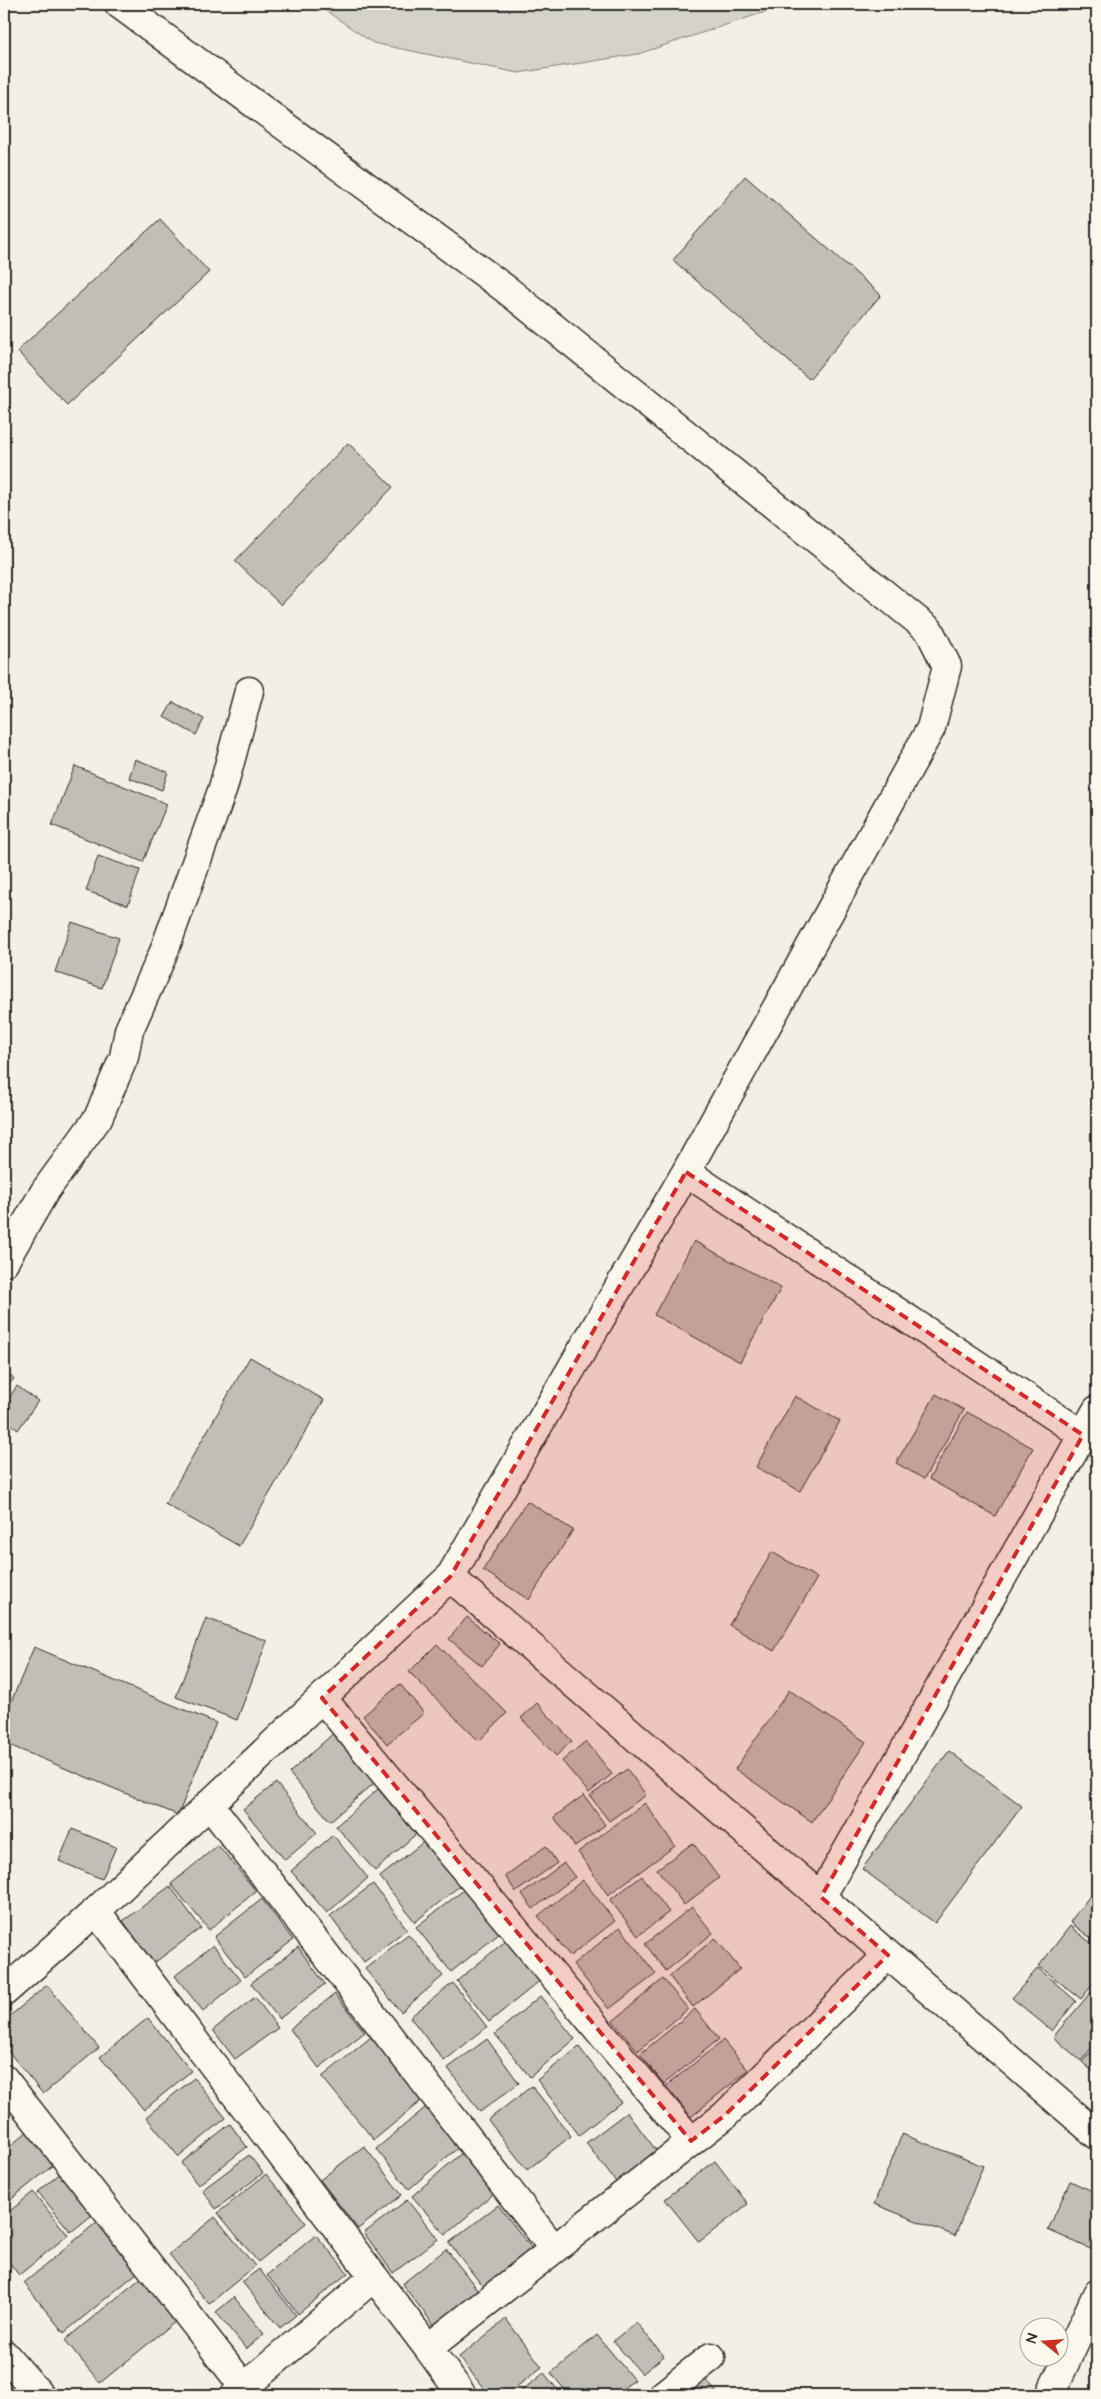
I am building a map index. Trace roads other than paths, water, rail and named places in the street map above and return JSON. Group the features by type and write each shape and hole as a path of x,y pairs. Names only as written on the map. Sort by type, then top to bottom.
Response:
{"main road":[{"path":"4,1992 210,1804 450,1577 686,1172 931,728 947,666 930,630 507,290 119,4"},
{"path":"4,1262 44,1191 98,1118 124,1057 129,1030 163,954 220,797 248,691"},
{"path":"686,1172 1083,1435"},
{"path":"821,1897 1097,1410"},
{"path":"450,1577 1097,2135"},
{"path":"322,1698 691,2141"},
{"path":"210,1804 554,2249"},
{"path":"96,1910 462,2395"},
{"path":"428,2348 724,2116 888,1955"},
{"path":"4,2079 240,2391 374,2277"},
{"path":"1050,2395 1097,2294"},
{"path":"4,2354 40,2395"},
{"path":"663,2395 711,2358"}]}
